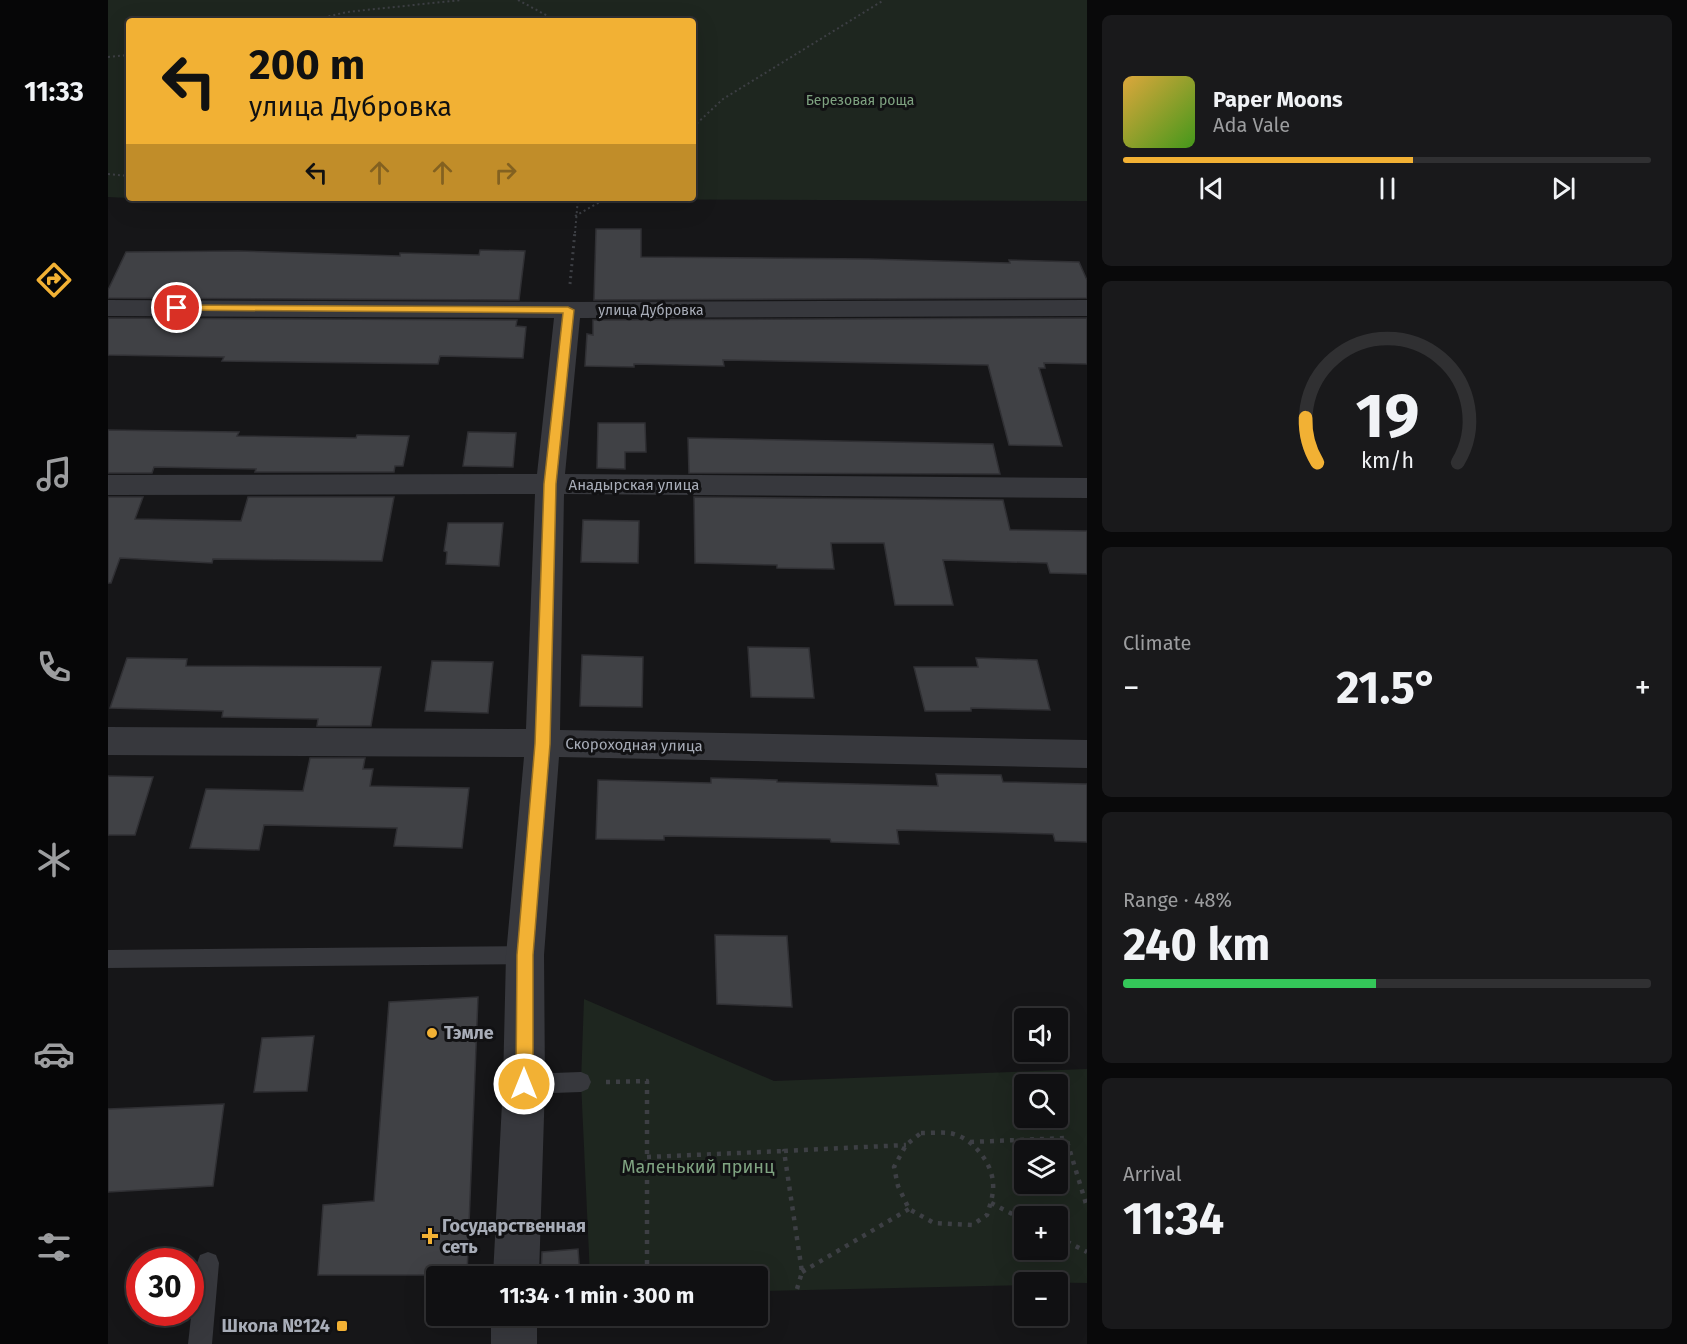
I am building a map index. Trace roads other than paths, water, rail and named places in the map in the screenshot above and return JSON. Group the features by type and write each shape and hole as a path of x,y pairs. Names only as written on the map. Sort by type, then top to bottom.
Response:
{"street":[{"name":"улица Дубровка","path":"108,308 568,310 1087,308"},
{"path":"516,1266 524,1084 525,955 543,744 550,484 568,310"},
{"name":"Анадырская улица","path":"108,485 550,484 1087,488"},
{"name":"Скороходная улица","path":"108,741 543,744 1087,754"},
{"path":"513,1344 514,1326"}],"lane":[{"path":"108,959 525,955"},
{"path":"524,1084 581,1082"},
{"path":"200,1344 208,1263"}],"place":[{"name":"Тэмле","path":"432,1033"},
{"name":"Государственная сеть","path":"430,1236"},
{"name":"Школа №124","path":"342,1326"}],"park label":[{"name":"Березовая роща","path":"860,100"},
{"name":"Маленький принц","path":"698,1167"}]}
